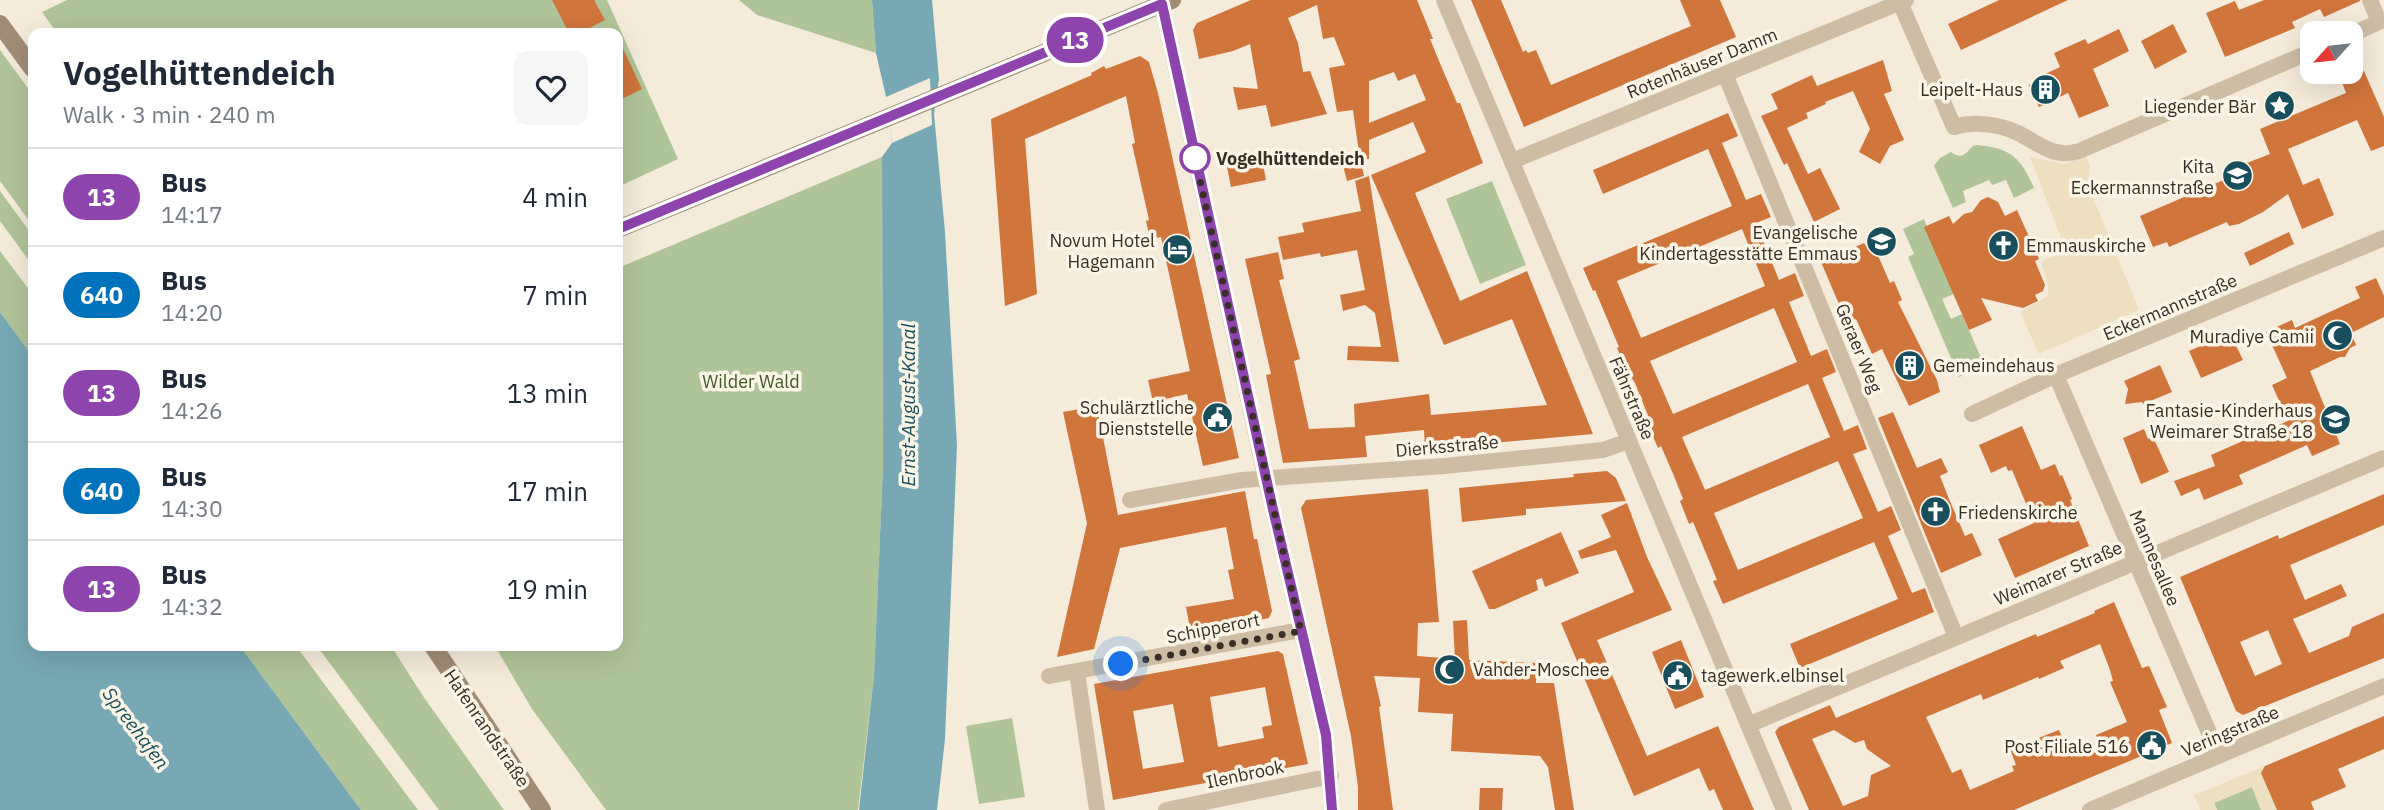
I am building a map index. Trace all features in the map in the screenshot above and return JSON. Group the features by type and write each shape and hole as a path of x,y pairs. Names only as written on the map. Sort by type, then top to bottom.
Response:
{"street":[{"name":"Fährstraße","path":"1444,0 1784,810"},
{"path":"2363,29 2379,22 2370,0"},
{"path":"623,227 1165,1 1266,480 1326,735 1332,810"},
{"name":"Rotenhäuser Damm","path":"1512,161 1901,1"},
{"path":"1901,1 1954,127 1965,124 2006,128 2053,152 2070,154 2300,56"},
{"path":"0,24 28,62"},
{"name":"Geraer Weg","path":"1726,74 1956,637"},
{"name":"Eckermannstraße","path":"1972,414 2056,375 2384,238"},
{"name":"Mannesallee","path":"2056,375 2219,756"},
{"name":"Dierksstraße","path":"1130,500 1242,480 1445,466 1603,450 1629,441"},
{"name":"Weimarer Straße","path":"1748,724 2384,458"},
{"name":"Schipperort","path":"1049,676 1301,631"},
{"name":"Hafenrandstraße","path":"436,651 542,810"},
{"path":"1077,671 1097,810"},
{"name":"Veringstraße","path":"2090,810 2384,686"},
{"name":"Ilenbrook","path":"1166,810 1331,776"}],"green space":[{"path":"67,0 607,0 620,28 53,28 42,12"},
{"path":"739,0 872,0 876,53 757,15"},
{"path":"623,36 678,159 623,185"},
{"path":"0,50 28,88 28,219 0,181"},
{"path":"1977,145 1989,146 2013,156 2034,188 2014,198 2006,180 1992,185 1989,180 1963,191 1966,202 1953,208 1934,166 1940,158 1951,152 1961,156"},
{"name":"Wilder Wald","path":"882,157 883,466 874,675 858,810 606,810 532,709 498,651 623,651 623,266"},
{"path":"1492,181 1526,265 1480,284 1446,199"},
{"path":"0,191 28,229 28,259 0,221"},
{"path":"1924,219 1954,294 1942,299 1951,319 1962,314 1985,367 1959,377 1908,257 1914,254 1903,229"},
{"path":"0,251 28,288 28,350 0,312"},
{"path":"244,651 300,651 418,810 361,810"},
{"path":"321,651 394,651 504,810 439,810"},
{"path":"1012,718 1025,797 979,804 966,726"},
{"path":"2252,787 2261,810 2217,810 2214,803"}],"shaded area":[{"path":"2086,156 2090,166 2088,185 2139,310 2039,354 2020,312 2047,297 2049,288 2041,262 2066,251 2030,157 2064,164"},
{"path":"2265,766 2261,773 2277,810 2261,810 2252,787 2214,803 2217,810 2200,810 2194,795"}],"water":[{"name":"Ernst-August-Kanal","path":"872,0 932,0 939,79 934,114 945,232 957,445 945,739 937,810 859,810 874,675 883,466 882,157 892,143 887,101 876,53"},
{"name":"Spreehafen","path":"0,312 28,350 28,651 244,651 361,810 0,810"}],"pier":[{"path":"930,78 932,125 892,143 886,97"}],"building":[{"path":"552,0 594,0 605,20 590,28 566,28"},
{"path":"1251,0 1417,0 1433,39 1430,39 1457,103 1460,103 1483,163 1415,193 1460,301 1527,271 1593,434 1425,449 1424,430 1365,436 1367,457 1283,463 1266,375 1271,374 1245,259 1278,252 1284,279 1279,280 1300,359 1294,361 1309,429 1355,427 1354,404 1429,394 1431,415 1547,405 1512,319 1444,345 1371,175 1426,152 1413,122 1369,140 1369,159 1360,160 1353,110 1337,112 1329,68 1345,65 1334,37 1323,39 1317,5 1288,18 1298,43 1303,72 1310,71 1327,114 1271,127 1266,105 1238,110 1233,87 1258,89 1250,44 1199,59 1193,30 1197,23","holes":["1394,72 1398,81 1415,74 1426,100 1369,123 1369,81"]},
{"path":"1471,0 1501,0 1523,52 1536,50 1551,85 1691,26 1680,0 1720,0 1736,37 1524,127"},
{"path":"1999,0 2068,0 1961,50 1948,24"},
{"path":"2264,0 2360,1 2324,17 2320,9 2292,22 2295,28 2225,57 2206,13 2235,1 2239,10"},
{"path":"2173,24 2187,52 2155,69 2141,41"},
{"path":"2119,29 2129,51 2093,69 2109,106 2079,118 2068,93 2039,107 2029,85 2060,67 2054,53 2085,39 2088,44"},
{"path":"623,49 642,89 623,98"},
{"path":"1140,56 1149,62 1158,93 1239,458 1203,466 1187,394 1153,402 1148,380 1190,371 1161,237 1150,239 1146,221 1149,220 1132,144 1135,143 1126,96 1025,139 1037,294 1005,306 991,119 1092,75 1091,73 1104,66 1106,69"},
{"path":"1883,60 1892,91 1884,94 1904,140 1890,146 1880,164 1859,152 1870,129 1853,91 1825,102 1826,104 1806,113 1808,118 1787,128 1808,174 1820,168 1840,209 1814,222 1787,163 1784,165 1761,116 1778,109 1771,94 1812,75 1817,86"},
{"path":"2363,71 2384,117 2384,146 2371,151 2357,120 2288,149 2303,185 2319,178 2334,215 2302,229 2288,194 2263,212 2239,224 2229,226 2227,222 2169,247 2167,242 2153,247 2140,216 2247,170 2244,164 2270,154 2260,129 2346,93 2343,84 2363,84"},
{"path":"1728,113 1738,136 1722,143 1746,200 1761,194 1771,217 1756,223 1779,280 1795,273 1804,296 1789,302 1811,356 1827,349 1836,372 1822,378 1844,431 1858,425 1867,449 1853,454 1878,512 1891,506 1901,530 1888,536 1912,593 1925,588 1934,612 1800,668 1790,644 1898,599 1874,542 1723,604 1713,581 1717,580 1693,522 1689,524 1680,501 1683,499 1674,476 1661,446 1658,448 1635,383 1627,371 1595,290 1593,291 1583,268 1732,206 1708,149 1603,194 1593,170","holes":["1742,229 1765,286 1641,338 1617,281","1774,308 1797,362 1673,414 1650,361","1808,384 1830,437 1705,490 1682,437","1838,461 1863,518 1738,570 1714,513"]},
{"path":"1262,159 1266,180 1231,187 1227,167"},
{"path":"1361,162 1364,176 1347,181 1343,166"},
{"path":"1369,176 1399,362 1347,360 1348,346 1381,347 1375,313 1365,305 1343,311 1340,295 1365,290 1357,250 1321,257 1320,253 1283,260 1278,237 1304,232 1302,223 1361,211 1355,181"},
{"path":"1988,197 1998,202 2005,216 2017,210 2039,259 2035,261 2045,285 2043,291 2035,295 2038,301 2023,308 1981,298 1992,320 1969,330 1924,227 1949,216 1953,224 1964,214 1972,212 1981,200"},
{"path":"2289,232 2294,244 2250,266 2244,253"},
{"path":"1864,243 1866,246 1873,244 1890,283 1894,281 1902,300 1898,302 1937,380 1940,392 1909,406 1882,349 1872,354 1856,319 1847,323 1821,262"},
{"path":"2376,278 2384,296 2384,317 2351,333 2356,345 2350,348 2345,357 2310,371 2340,444 2312,456 2307,445 2239,475 2243,484 2204,500 2199,488 2181,496 2174,481 2215,466 2211,455 2288,421 2272,385 2287,378 2266,332 2292,320 2295,328 2360,298 2355,287"},
{"path":"2230,333 2243,360 2201,378 2189,351"},
{"path":"2160,365 2172,392 2143,404 2125,404 2128,389 2124,381"},
{"path":"1097,406 1118,515 1245,491 1272,611 1269,618 1191,634 1186,607 1234,599 1228,570 1234,569 1226,527 1120,548 1094,649 1057,657 1087,523 1063,412"},
{"name":"Friedenskirche","path":"1893,412 1917,468 1941,458 1948,472 1940,476 1949,499 1965,536 1972,533 1982,555 1941,573 1878,418"},
{"path":"2022,426 2041,470 2055,464 2060,476 2062,475 2089,546 2015,578 1998,539 2034,523 2012,470 2008,471 2006,466 1991,473 1979,445"},
{"path":"2144,429 2148,439 2153,437 2169,472 2141,484 2123,438"},
{"path":"1607,471 1616,478 1626,501 1526,509 1526,515 1462,522 1459,488 1574,477 1573,474"},
{"path":"1428,489 1439,622 1418,623 1417,656 1455,659 1453,621 1467,620 1469,660 1537,663 1536,683 1554,683 1574,810 1555,810 1548,767 1540,756 1451,751 1453,714 1418,712 1420,678 1374,676 1381,706 1379,707 1393,810 1358,810 1358,787 1351,736 1301,508 1306,500"},
{"path":"2384,494 2384,525 2290,565 2305,600 2341,584 2347,596 2293,619 2309,653 2349,636 2352,627 2384,613 2384,658 2243,715 2236,711 2180,577 2278,535 2279,539","holes":["2268,630 2282,664 2255,676 2240,642"]},
{"path":"1627,503 1647,557 1672,610 1597,640 1647,756 1718,726 1754,810 1723,810 1714,789 1709,791 1699,768 1634,796 1561,623 1634,592 1616,550 1581,559 1578,551 1611,537 1601,515"},
{"path":"1561,532 1579,573 1545,587 1542,578 1536,580 1538,590 1495,609 1489,609 1472,571"},
{"path":"2114,602 2142,668 2149,666 2167,707 2159,710 2172,743 2014,810 1809,810 1775,732 1779,727 1830,705 1836,718 2036,634 2037,637 2095,613 2094,611","holes":["2100,644 2113,681 2110,682 2127,722 2096,735 2099,742 2070,754 2059,730 2010,749 2016,765 2012,766 2014,771 1970,790 1961,769 1952,773 1926,717 1981,694 1983,700 2038,677 2039,679 2064,668 2060,661","1834,730 1855,743 1864,740 1867,749 1891,766 1871,775 1868,796 1843,806 1812,739"]},
{"name":"tagewerk.elbinsel","path":"1681,640 1704,697 1675,709 1652,652"},
{"path":"1278,651 1283,654 1308,764 1113,800 1094,684","holes":["1265,687 1272,725 1262,727 1264,738 1218,747 1210,697","1173,704 1184,762 1143,769 1133,711"]},
{"path":"2384,716 2384,749 2338,769 2346,787 2311,802 2314,810 2277,810 2261,773 2265,766"},
{"path":"1480,788 1503,788 1502,810 1479,810"}],"bus line":[{"name":"13","path":"623,227 1162,4 1272,505 1326,735 1332,810"}],"place":[{"name":"Leipelt-Haus","path":"2046,89"},
{"name":"Liegender Bär","path":"2279,106"},
{"name":"Vogelhüttendeich","path":"1195,158"},
{"name":"Kita Eckermannstraße","path":"2237,176"},
{"name":"Evangelische Kindertagesstätte Emmaus","path":"1881,242"},
{"name":"Emmauskirche","path":"2003,245"},
{"name":"Novum Hotel Hagemann","path":"1178,250"},
{"name":"Muradiye Camii","path":"2337,336"},
{"name":"Gemeindehaus","path":"1910,365"},
{"name":"Schulärztliche Dienststelle","path":"1217,417"},
{"name":"Fantasie-Kinderhaus Weimarer Straße 18","path":"2336,420"},
{"name":"Friedenskirche","path":"1935,512"},
{"name":"Vahder-Moschee","path":"1450,669"},
{"name":"tagewerk.elbinsel","path":"1678,675"},
{"name":"Post Filiale 516","path":"2152,746"}],"route":[{"path":"1121,664 1301,631 1195,158"}]}
